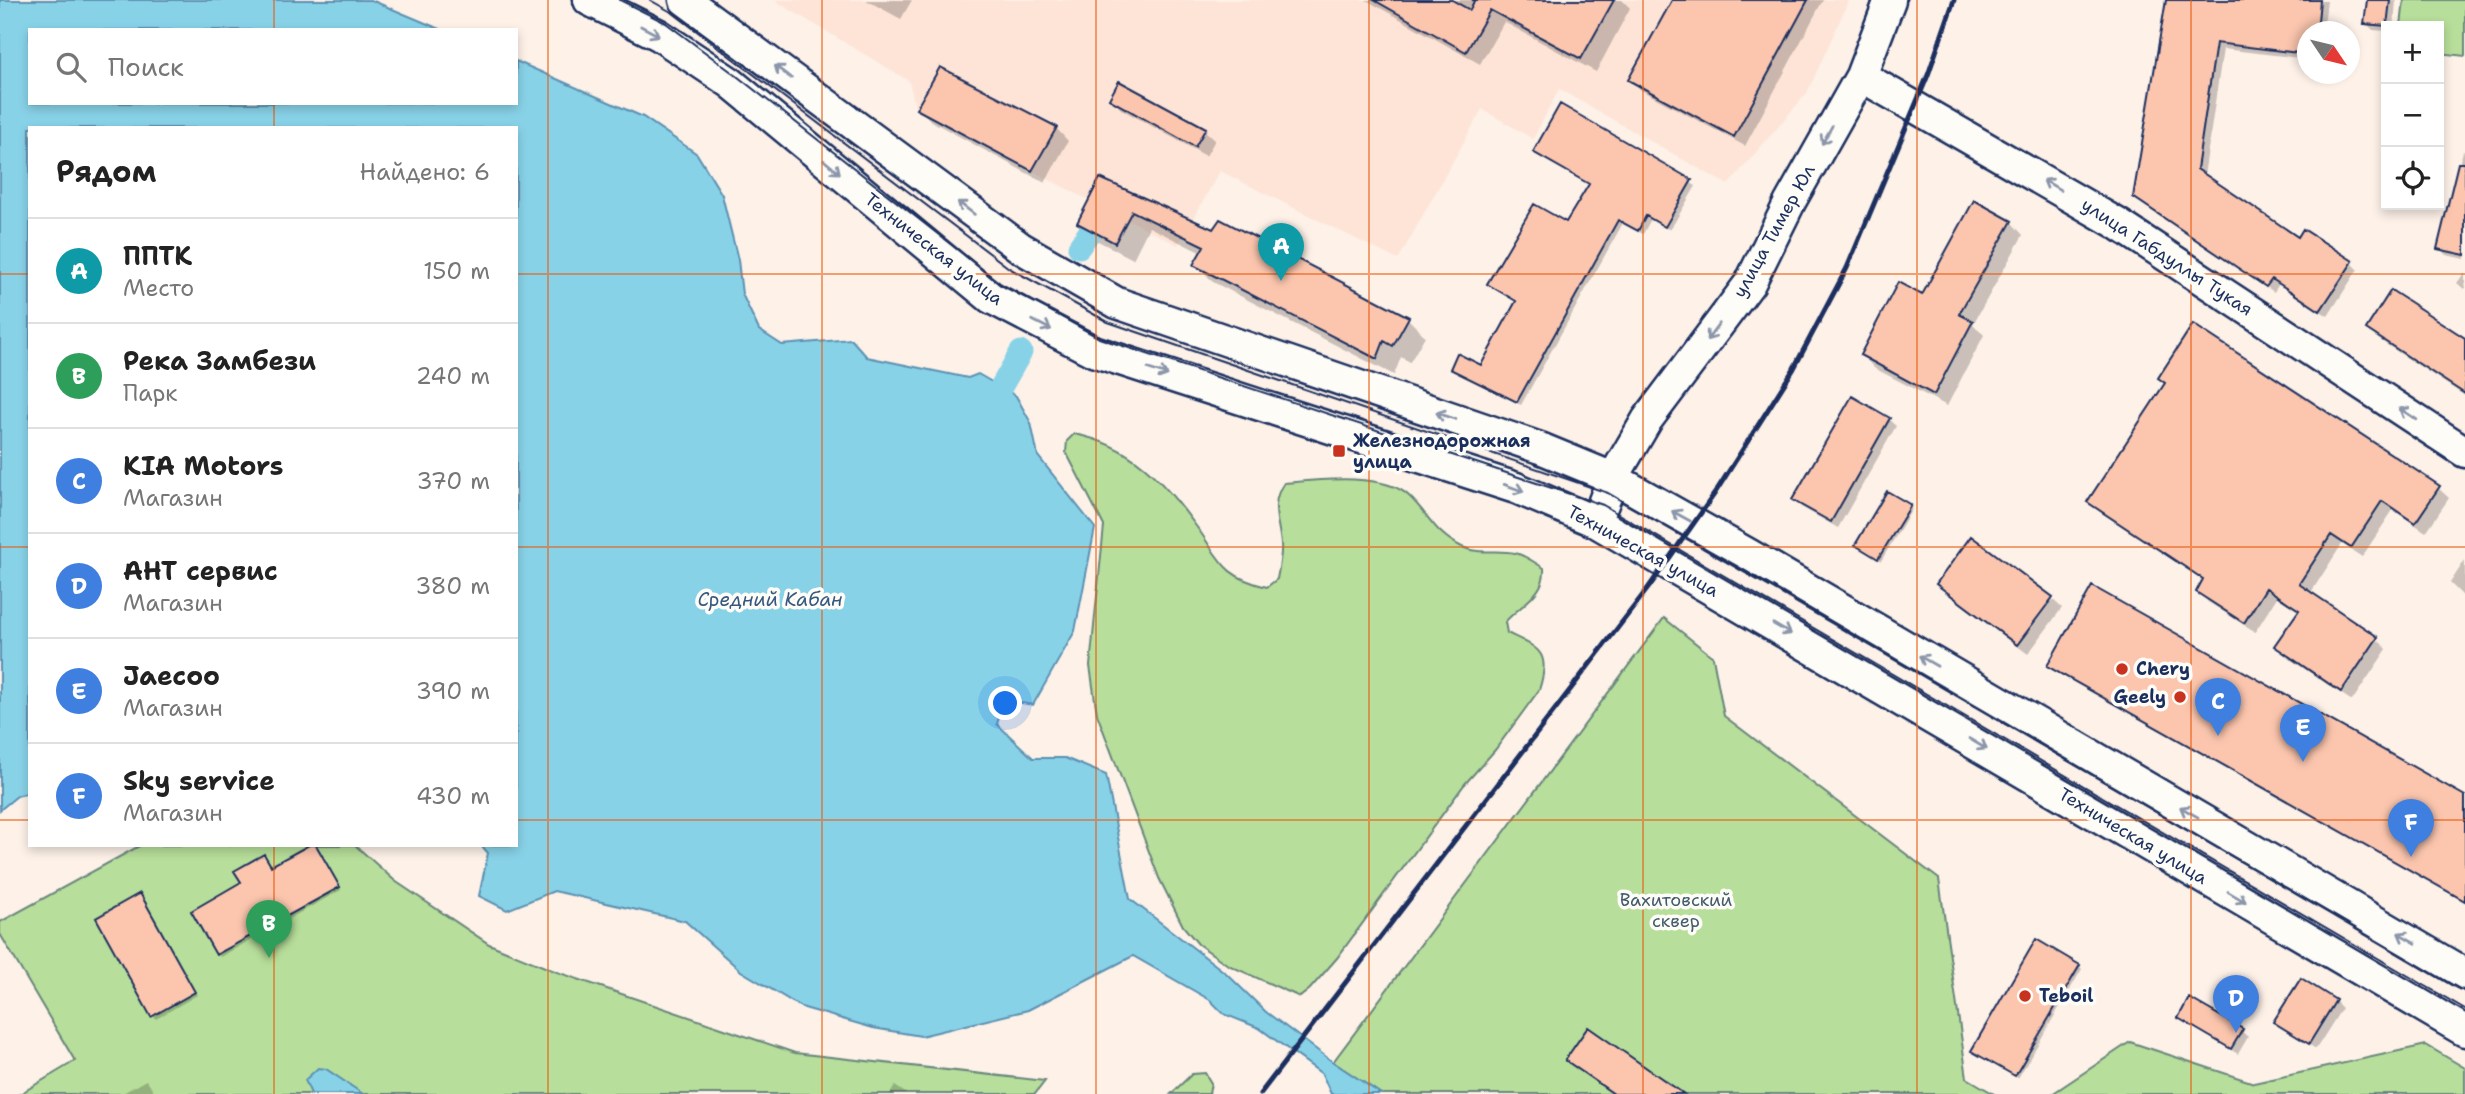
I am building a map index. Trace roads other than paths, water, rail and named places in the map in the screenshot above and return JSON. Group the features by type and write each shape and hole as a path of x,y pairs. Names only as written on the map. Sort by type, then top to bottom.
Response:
{"main road":[{"name":"Техническая улица","path":"589,0 659,35 730,83 991,298 1093,351 1516,488 1596,522 2465,1031"},
{"path":"685,0 1021,248 1117,303 1540,448 1613,478 1748,554 2465,974"},
{"name":"улица Тимер Юл","path":"1596,522 1613,478 1647,419 1749,283 1790,202 1861,76 1890,0"},
{"name":"улица Габдуллы Тукая","path":"1861,76 2118,223 2465,452"}],"water":[{"name":"Средний Кабан","path":"0,0 371,0 437,28 28,28 28,105 518,105 518,62 643,117 697,154 722,195 738,260 742,294 759,330 782,345 851,339 867,357 968,378 978,374 1016,396 1031,423 1038,456 1095,528 1075,631 1033,705 1004,700 997,724 1033,758 1065,758 1106,775 1130,899 1227,974 1266,1012 1381,1094 1331,1094 1322,1074 1259,1028 1224,1014 1210,1000 1133,956 1028,1010 921,1036 873,1028 801,1007 741,971 685,921 554,891 507,910 479,896 488,853 483,847 518,847 518,126 28,126 28,793 17,796 0,810"},
{"path":"318,1068 326,1069 363,1094 311,1094 305,1080"}],"waterway":[{"path":"1079,247 1091,230"},
{"path":"1001,387 1021,352"}],"tram line":[{"path":"620,0 666,23 1000,283 1099,338 1603,505 2465,1009"},
{"path":"650,0 673,13 1009,268 1108,322 1608,493 2465,992"}],"railway":[{"path":"1260,1094 1649,587 1715,493 1793,370 1847,268 1928,75 1954,0"}],"place":[{"name":"ППТК","path":"1281,281"},
{"name":"Железнодорожная улица","path":"1339,451"},
{"name":"Chery","path":"2122,669"},
{"name":"Geely","path":"2180,697"},
{"name":"KIA Motors","path":"2218,736"},
{"name":"Jaecoo","path":"2303,762"},
{"name":"Sky service","path":"2411,857"},
{"name":"Река Замбези","path":"269,958"},
{"name":"Teboil","path":"2025,996"},
{"name":"АНТ сервис","path":"2236,1033"}],"park label":[{"name":"Вахитовский сквер","path":"1676,910"}]}
